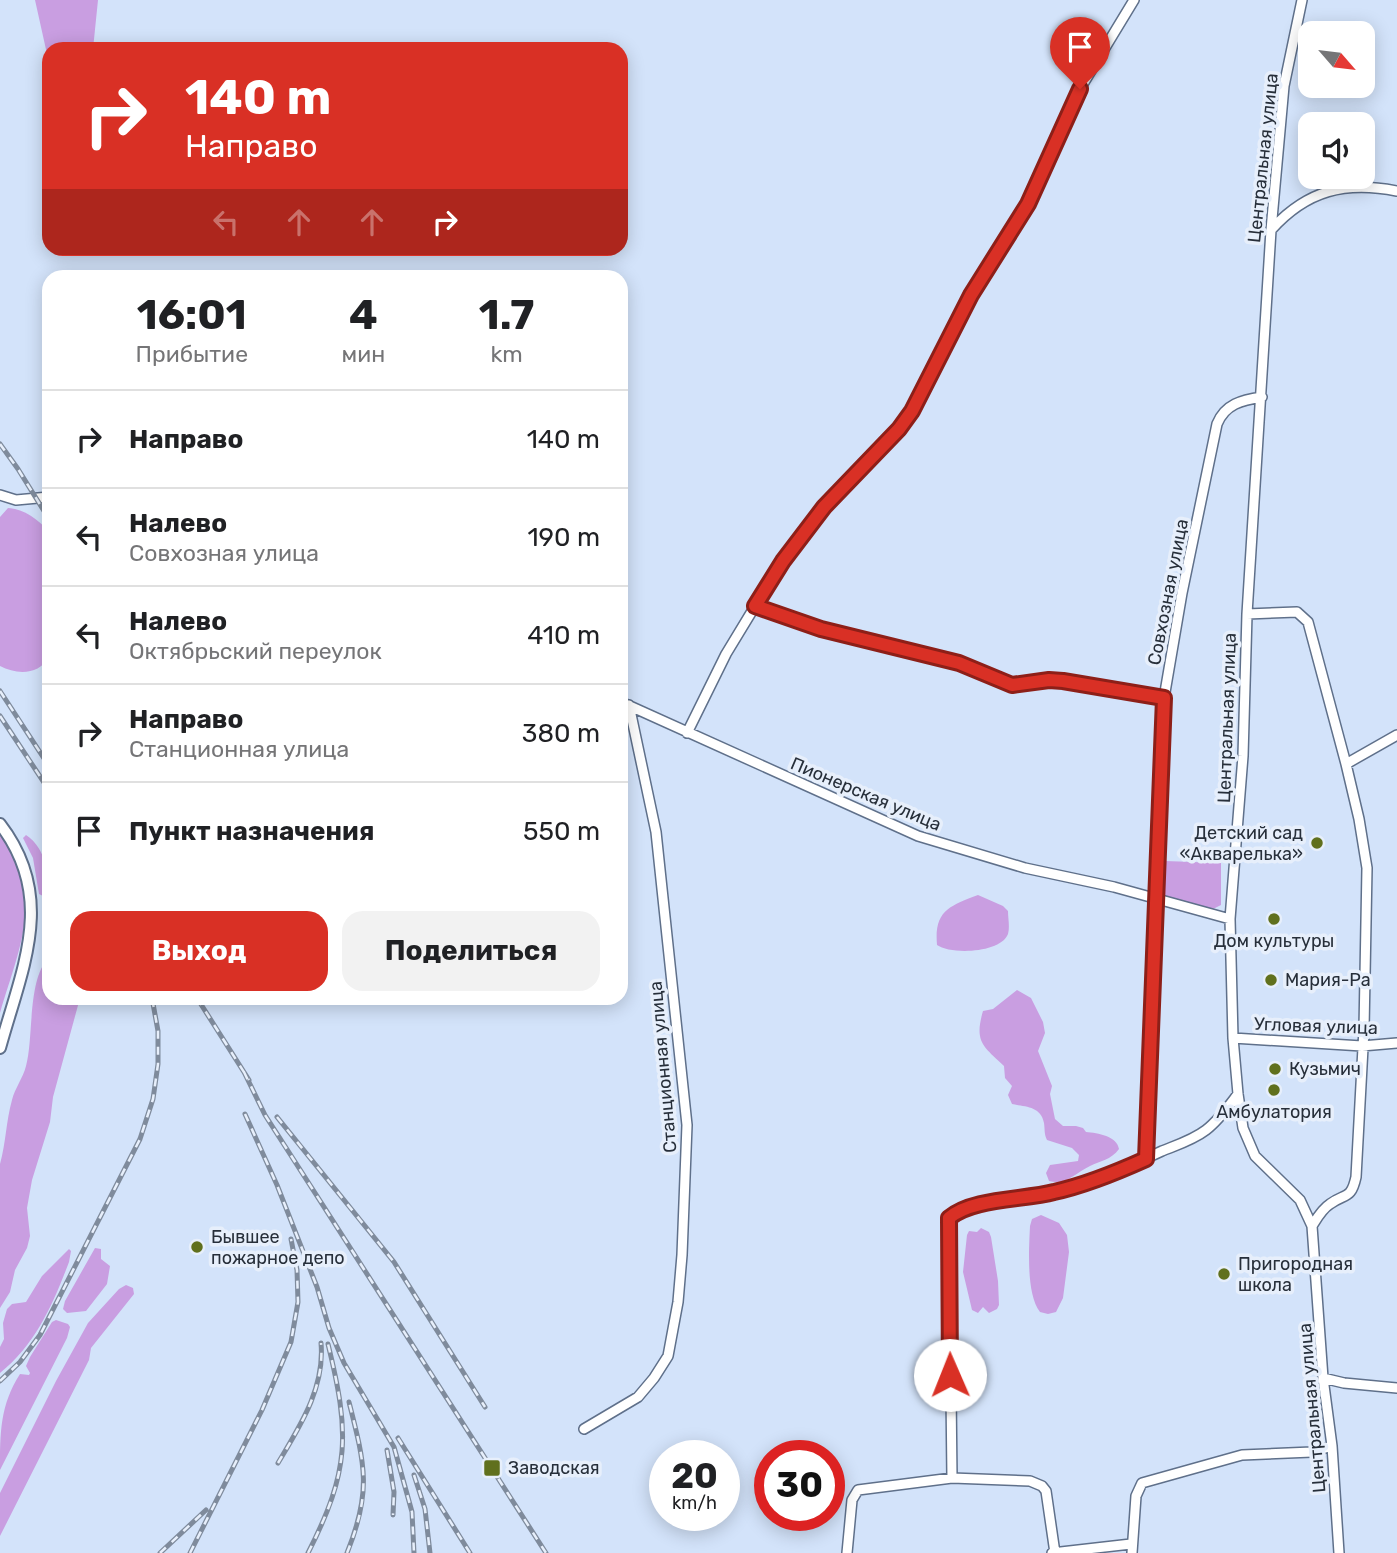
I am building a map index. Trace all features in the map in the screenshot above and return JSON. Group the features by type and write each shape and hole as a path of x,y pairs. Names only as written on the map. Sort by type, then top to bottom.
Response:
{"main road":[{"path":"0,824 23,861 30,884 32,908 29,938 0,1048"}],"street":[{"path":"687,733 726,654 783,561 824,507 899,429 912,411 971,295 1028,204 1080,89 1134,0"},
{"name":"Центральная улица","path":"1302,0 1284,86 1271,230 1247,614 1243,756 1230,919 1233,1038 1243,1128 1255,1156 1300,1200 1312,1226 1339,1553"},
{"path":"1271,230 1294,208 1326,192 1359,186 1397,191"},
{"name":"Совхозная улица","path":"1146,1159 1164,698 1182,593 1217,424 1222,412 1232,406 1262,397"},
{"path":"0,495 16,500 42,498"},
{"path":"755,606 821,629 959,663 1012,685 1063,681 1164,698"},
{"name":"Центральная улица","path":"1247,614 1297,612 1308,622 1346,764 1367,868 1365,989 1356,1177 1354,1188 1348,1195 1331,1203 1312,1226"},
{"name":"Пионерская улица","path":"628,705 919,836 1025,868 1114,887 1230,919"},
{"name":"Станционная улица","path":"584,1429 638,1397 668,1356 678,1302 682,1255 687,1125 656,832 628,716"},
{"path":"1346,764 1397,735"},
{"name":"Угловая улица","path":"1233,1038 1362,1046 1397,1043"},
{"path":"952,1478 949,1218 970,1207 1084,1185 1146,1159 1208,1129 1238,1094"},
{"path":"1323,1378 1344,1383 1397,1388"},
{"path":"847,1553 852,1500 858,1490 952,1478 1030,1481 1042,1486 1046,1491 1053,1553 1132,1548 1136,1496 1142,1483 1242,1455 1312,1452 1332,1446"}],"shaded area":[{"path":"35,0 98,0 94,42 44,42"},
{"path":"8,508 14,509 26,513 42,525 42,665 27,672 0,666 0,517"},
{"path":"0,832 21,872 26,902 23,934 0,1013"},
{"path":"26,835 33,841 42,854 42,896 39,894 33,858 23,838"},
{"path":"1165,861 1221,863 1221,905 1213,909 1170,900 1163,894"},
{"path":"978,895 1008,911 1009,931 1004,940 986,948 964,951 937,945 941,917 951,907"},
{"path":"42,967 42,1005 78,1005 53,1097 50,1122 32,1180 27,1208 30,1236 27,1248 15,1270 10,1292 0,1308 0,1164 12,1100 26,1066 37,980"},
{"path":"1017,990 1031,998 1043,1022 1045,1033 1038,1051 1052,1086 1050,1094 1055,1119 1063,1126 1076,1126 1086,1132 1106,1136 1115,1141 1119,1149 1109,1158 1060,1182 1049,1181 1046,1173 1050,1165 1078,1161 1079,1155 1072,1148 1047,1140 1040,1113 1012,1104 1008,1095 1012,1086 1005,1078 1004,1066 986,1048 980,1037 983,1011 993,1009"},
{"path":"1041,1215 1059,1223 1067,1235 1069,1252 1063,1298 1056,1312 1048,1314 1040,1312 1036,1304 1029,1271 1030,1226 1032,1219"},
{"path":"981,1228 989,1232 991,1237 998,1281 999,1305 989,1313 983,1307 978,1313 972,1310 963,1272 967,1235 969,1231 977,1232"},
{"path":"95,1248 101,1249 101,1259 110,1266 107,1284 86,1311 67,1313 63,1309 65,1301"},
{"path":"69,1249 69,1262 42,1322 24,1349 0,1373 0,1347 4,1339 3,1323 7,1309 12,1304 26,1302 42,1276"},
{"path":"126,1285 133,1288 134,1294 91,1348 89,1360 0,1536 0,1493 56,1381 88,1323 119,1289"},
{"path":"56,1320 70,1327 67,1338 0,1470 1,1432 8,1397 20,1374 29,1375 26,1366 30,1357 52,1322"}],"railway":[{"path":"0,444 42,508"},
{"path":"0,691 42,755"},
{"path":"0,716 42,779"},
{"path":"0,1381 20,1362 40,1335 140,1139 153,1099 158,1064 158,1031 153,1005"},
{"path":"201,1005 249,1080"},
{"path":"244,1072 265,1115 546,1553"},
{"path":"245,1114 277,1185 344,1363 394,1447 412,1512 414,1553"},
{"path":"277,1117 394,1262 485,1407"},
{"path":"190,1553 262,1410 291,1342 298,1302 297,1270 291,1239"},
{"path":"278,1463 302,1421 315,1391 319,1376 321,1343"},
{"path":"308,1553 332,1498 342,1451 340,1403 328,1344"},
{"path":"347,1553 363,1495 362,1461 349,1402"},
{"path":"398,1438 470,1553"},
{"path":"387,1450 394,1492 393,1515"},
{"path":"414,1475 425,1509 430,1553"},
{"path":"160,1553 206,1510"}],"place":[{"name":"Детский сад «Акварелька»","path":"1317,843"},
{"name":"Дом культуры","path":"1274,919"},
{"name":"Мария-Ра","path":"1271,980"},
{"name":"Кузьмич","path":"1275,1069"},
{"name":"Амбулатория","path":"1274,1090"},
{"name":"Бывшее пожарное депо","path":"197,1247"},
{"name":"Пригородная школа","path":"1224,1274"},
{"name":"Заводская","path":"492,1468"}],"route":[{"path":"950,1375 949,1218 970,1207 1084,1185 1146,1159 1164,698 1063,681 1012,685 959,663 821,629 755,606 783,561 824,507 899,429 912,411 971,295 1028,204 1080,89"}]}
